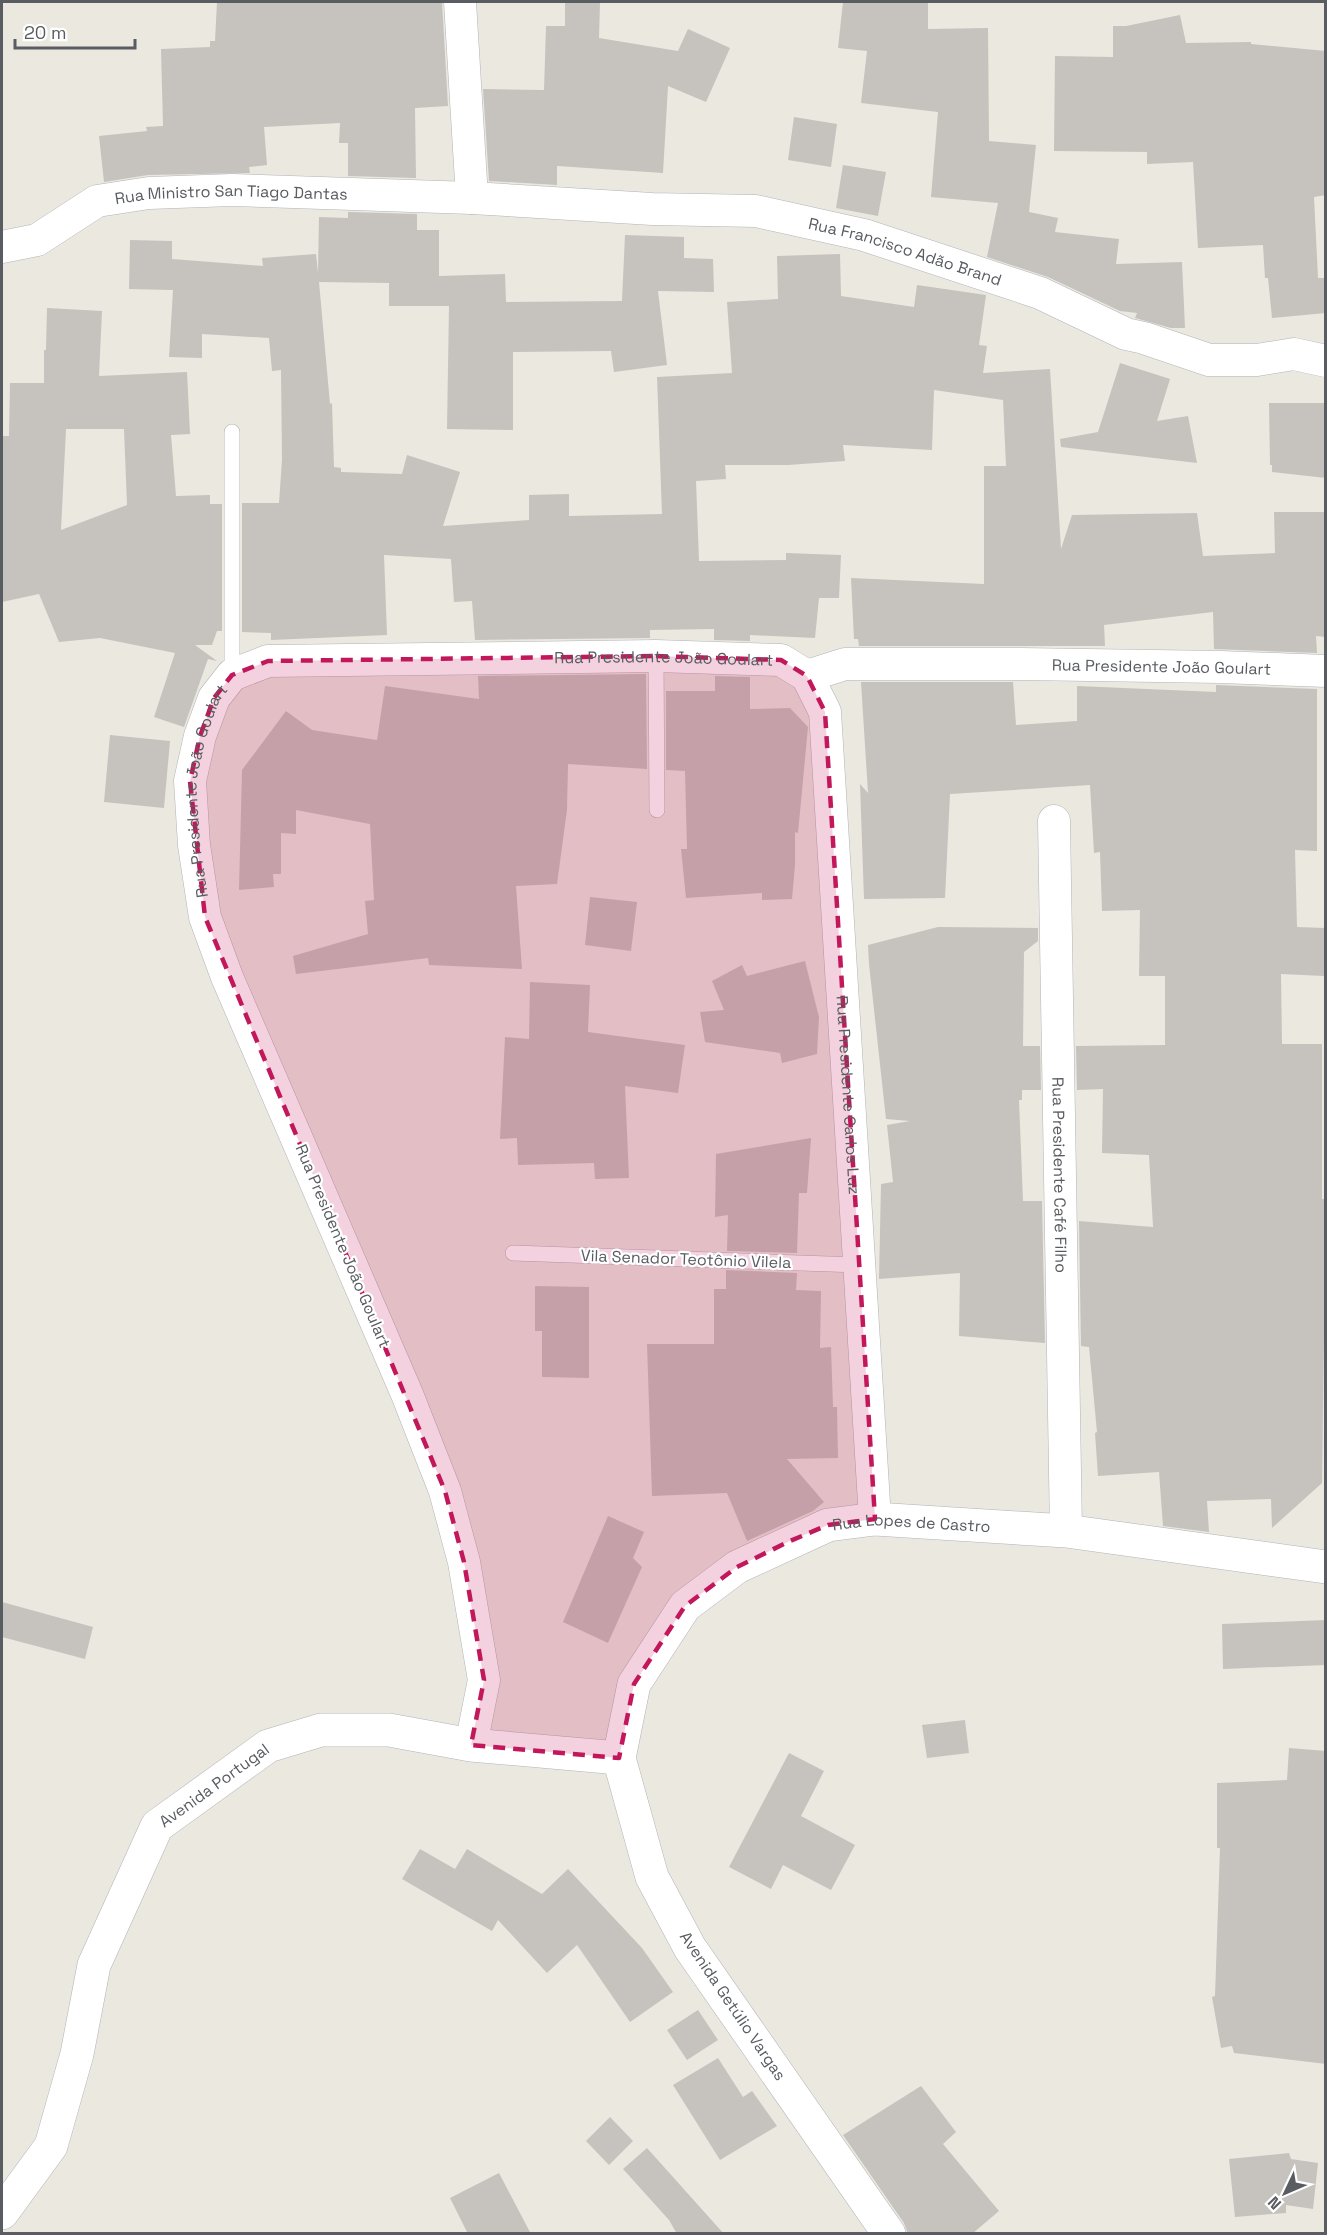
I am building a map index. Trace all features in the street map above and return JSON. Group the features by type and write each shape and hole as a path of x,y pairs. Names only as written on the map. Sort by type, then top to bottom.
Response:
{"street":[{"path":"460,2 472,198"},
{"name":"Rua Ministro San Tiago Dantas","path":"2,247 37,240 97,201 149,193 232,190 472,198"},
{"name":"Rua Francisco Adão Brand","path":"472,198 652,209 756,211 864,235 1040,293 1126,334 1209,360 1257,360 1294,354 1326,361"},
{"name":"Rua Presidente João Goulart","path":"471,1745 484,1680 464,1562 445,1491 407,1394 266,1069 205,917 194,845 190,781 200,736 214,699 232,675 268,661 656,656 781,660 807,676 845,664 1021,664 1325,670"},
{"name":"Rua Presidente Carlos Luz","path":"807,676 825,712 875,1519"},
{"name":"Rua Presidente Café Filho","path":"1054,820 1066,1531"},
{"name":"Rua Lopes de Castro","path":"619,1758 634,1684 685,1606 737,1567 828,1525 875,1519 1066,1531 1326,1567"},
{"name":"Avenida Portugal","path":"2,2214 51,2146 77,2054 94,1965 157,1826 268,1746 321,1730 388,1730 471,1745 619,1758"},
{"name":"Avenida Getúlio Vargas","path":"619,1758 652,1877 690,1948 889,2234"}],"lane":[{"path":"232,432 232,675"},
{"path":"656,656 657,810"},
{"name":"Vila Senador Teotônio Vilela","path":"513,1253 859,1265"}],"highlighted area":[{"path":"656,656 781,660 807,676 825,712 875,1519 828,1525 790,1541 737,1567 685,1606 634,1684 619,1758 471,1745 484,1680 464,1562 445,1491 205,917 190,781 200,736 214,698 232,675 268,661"}],"building":[{"path":"217,2 442,2 448,106 415,108 416,178 348,176 348,143 339,143 340,123 264,127 267,165 249,167 250,173 148,175 104,182 99,136 147,131 146,127 163,126 161,49 210,47 210,41 215,41"},
{"path":"565,2 600,2 599,38 678,51 688,29 730,48 706,102 668,86 663,173 557,166 557,185 489,181 483,89 544,90 546,26 565,26"},
{"path":"843,2 928,2 928,29 988,28 989,141 1036,145 1029,212 1058,218 1055,232 1119,239 1116,264 1182,262 1185,328 1171,328 1135,318 1137,313 1120,311 1048,277 987,257 998,203 931,197 938,112 861,103 867,51 838,48"},
{"path":"1180,15 1186,43 1251,42 1251,44 1326,51 1326,195 1314,197 1318,278 1326,278 1326,313 1272,318 1268,278 1265,278 1263,245 1198,248 1193,162 1147,164 1147,152 1054,151 1055,56 1113,57 1113,26 1126,26"},
{"path":"794,117 837,124 831,167 788,160"},
{"path":"843,165 886,172 878,216 836,208"},
{"path":"348,212 417,214 417,230 439,230 439,276 505,274 506,302 622,301 625,235 684,237 684,258 713,259 714,292 658,291 667,365 614,372 611,351 513,352 513,430 447,429 449,306 389,306 389,283 319,282 330,404 332,403 334,467 341,468 341,472 402,474 407,455 460,472 443,526 529,520 529,495 569,494 569,516 662,514 657,377 732,373 727,302 778,299 777,256 840,254 841,296 914,307 917,285 986,295 979,345 987,346 983,373 1050,369 1061,549 1072,515 1197,513 1203,556 1275,553 1274,512 1326,512 1326,637 1316,636 1317,653 1214,649 1213,612 1104,625 1105,646 859,646 858,639 854,639 851,578 984,584 984,466 1006,466 1003,400 934,390 932,450 843,445 845,461 788,465 725,465 726,479 696,481 699,561 786,560 786,553 841,555 839,598 819,598 815,638 750,635 750,641 714,640 714,629 650,630 650,638 475,640 472,601 454,602 451,559 384,555 387,635 271,640 271,633 242,632 242,503 279,503 282,460 281,370 272,371 269,338 202,334 202,358 169,357 173,290 129,289 130,240 172,241 172,259 263,266 262,258 316,254 318,273 319,217 348,218"},
{"path":"47,308 102,311 99,376 187,372 190,434 171,435 176,496 210,495 210,504 222,504 222,631 217,631 212,645 195,645 217,661 208,659 184,727 154,717 175,653 100,638 59,642 39,594 2,602 2,436 9,436 10,383 44,383 44,350 46,350","holes":["66,429 124,429 127,505 61,530"]},
{"path":"1120,363 1170,379 1157,421 1188,416 1197,463 1061,447 1060,439 1098,432"},
{"path":"1269,403 1326,403 1326,478 1272,472"},
{"path":"646,674 647,769 568,764 567,810 557,884 516,886 522,969 429,965 428,958 296,974 293,956 368,934 365,901 374,900 370,824 296,810 296,834 281,833 281,874 273,874 274,887 239,890 242,770 286,711 312,730 377,740 385,686 479,699 478,676"},
{"path":"715,676 750,677 750,709 790,708 808,727 798,833 795,832 792,899 762,900 762,893 686,898 681,849 687,849 685,771 666,770 666,691 715,691"},
{"path":"861,682 1013,682 1016,725 1077,721 1077,686 1216,692 1216,685 1317,689 1317,851 1295,850 1297,927 1325,928 1324,976 1281,974 1282,1044 1322,1044 1322,1199 1326,1199 1326,1338 1324,1338 1322,1483 1272,1528 1271,1499 1207,1501 1209,1532 1163,1526 1159,1472 1098,1476 1095,1433 1097,1432 1089,1347 1081,1346 1079,1221 1153,1227 1149,1155 1102,1153 1103,1089 1077,1090 1076,1046 1165,1045 1165,976 1139,976 1140,910 1102,911 1100,852 1094,853 1090,785 950,794 945,898 864,899 860,784 868,793"},
{"path":"110,735 170,741 164,808 104,802"},
{"path":"590,897 637,902 631,951 585,945"},
{"path":"938,927 1038,928 1038,941 1024,952 1023,1046 1040,1046 1041,1090 1022,1090 1022,1100 1019,1100 1023,1201 1042,1201 1045,1343 959,1336 960,1273 879,1279 881,1184 893,1182 887,1125 910,1121 886,1119 868,945"},
{"path":"805,961 819,1017 817,1054 782,1063 780,1053 705,1042 700,1012 724,1010 712,981 742,965 747,976"},
{"path":"530,982 590,985 588,1032 685,1045 678,1093 625,1086 629,1178 595,1179 594,1163 518,1165 517,1138 500,1139 505,1037 529,1039"},
{"path":"811,1138 807,1193 799,1193 797,1253 727,1251 728,1215 715,1217 716,1154"},
{"path":"726,1270 797,1273 796,1290 821,1291 820,1348 831,1347 833,1407 837,1407 838,1458 787,1459 824,1502 813,1511 747,1541 727,1493 652,1496 647,1344 714,1344 714,1289 726,1289"},
{"path":"535,1286 589,1287 589,1378 542,1377 542,1331 535,1331"},
{"path":"608,1516 644,1532 633,1558 642,1567 608,1643 563,1622"},
{"path":"2,1602 93,1627 85,1659 2,1637"},
{"path":"1326,1620 1326,1665 1223,1669 1222,1624"},
{"path":"965,1720 969,1753 927,1758 922,1725"},
{"path":"1289,1748 1326,1751 1326,2064 1234,2053 1232,2046 1221,2048 1212,1997 1215,1996 1220,1848 1217,1848 1217,1783 1287,1780"},
{"path":"789,1753 824,1771 801,1816 855,1845 831,1890 783,1865 771,1889 729,1867"},
{"path":"420,1849 455,1869 467,1849 542,1894 568,1869 642,1948 673,1992 630,2022 577,1945 547,1973 498,1920 492,1931 402,1879"},
{"path":"698,2010 718,2040 687,2060 667,2030"},
{"path":"718,2058 743,2097 752,2091 777,2126 720,2160 673,2085"},
{"path":"921,2086 956,2132 943,2144 999,2211 972,2234 908,2234 904,2223 843,2135"},
{"path":"610,2117 633,2141 609,2165 586,2141"},
{"path":"647,2148 724,2234 677,2234 669,2220 623,2169"},
{"path":"1289,2153 1291,2159 1318,2163 1313,2209 1286,2205 1286,2213 1235,2217 1229,2159"},
{"path":"499,2173 531,2234 468,2234 450,2198"}]}
